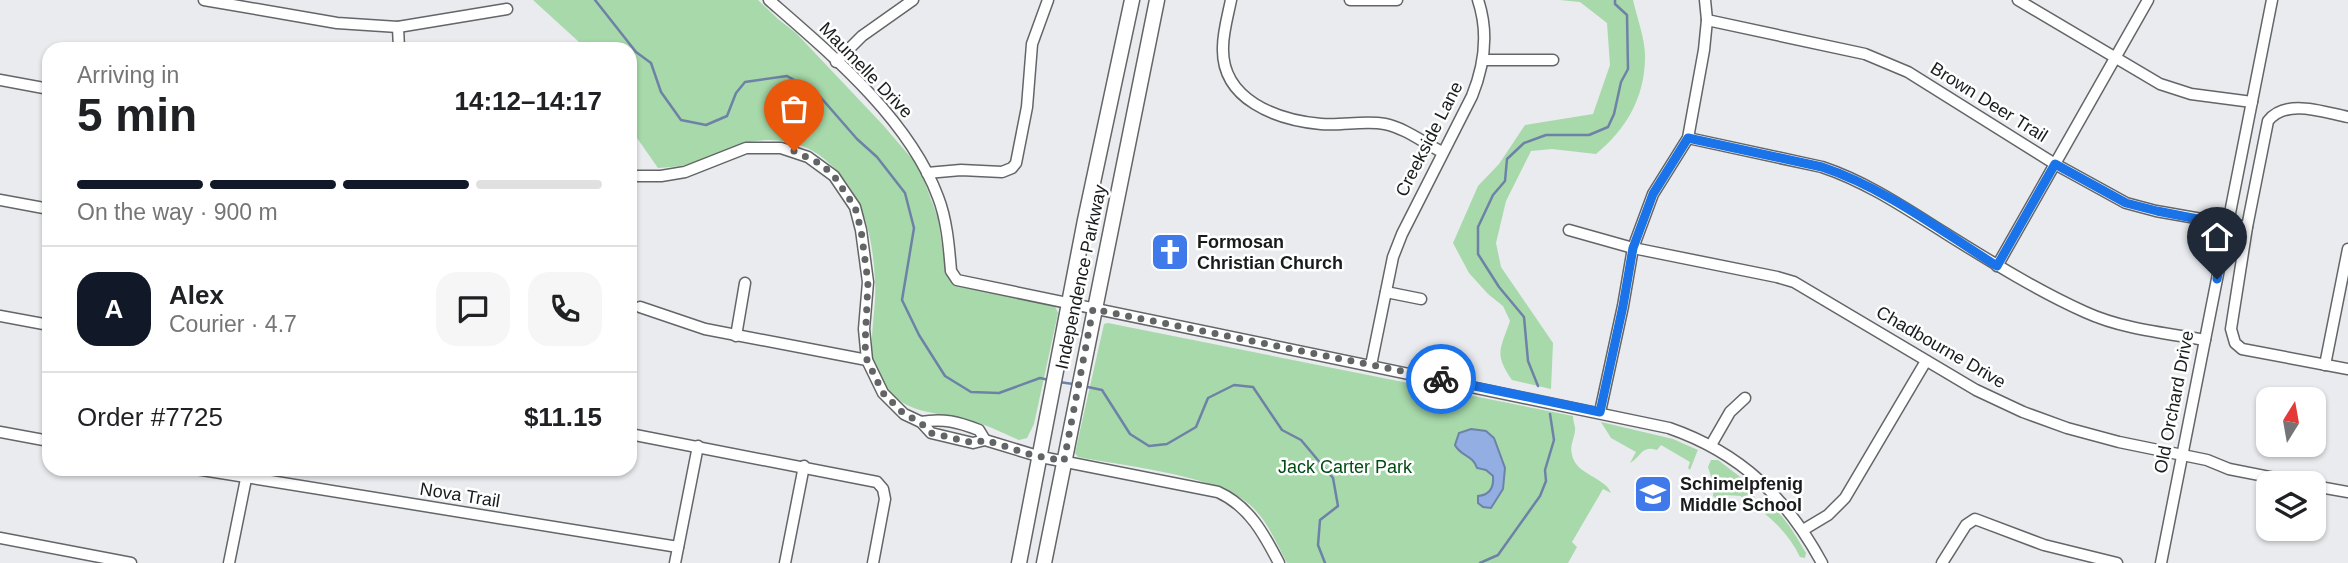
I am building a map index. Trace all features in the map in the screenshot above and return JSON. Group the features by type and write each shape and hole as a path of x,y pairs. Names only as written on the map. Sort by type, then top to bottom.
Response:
{"main road":[{"name":"Independence Parkway","path":"1019,563 1132,0"},
{"name":"Independence Parkway","path":"1044,563 1157,0"}],"street":[{"path":"204,0 337,23 398,27 507,9"},
{"name":"Maumelle Drive","path":"769,0 897,124 914,149 939,198 954,277 962,282 1669,428 1711,445 1752,473 1803,530 1822,563"},
{"path":"836,62 862,36 913,0"},
{"path":"927,173 961,170 1002,172 1012,169 1016,163 1027,107 1032,44 1048,0"},
{"path":"1231,0 1222,48 1226,76 1236,90 1259,106 1283,117 1320,124 1387,124 1442,152"},
{"path":"1350,0 1398,0"},
{"name":"Creekside Lane","path":"1371,365 1393,257 1442,152 1472,96 1483,60 1485,25 1478,0"},
{"path":"1600,412 1633,248 1653,194 1688,138 1704,50 1707,20 1705,0"},
{"path":"2018,0 2160,84 2178,90 2252,102"},
{"path":"1997,266 2148,0"},
{"name":"Old Orchard Drive","path":"2161,563 2272,0"},
{"name":"Brown Deer Trail","path":"1707,20 1865,54 1908,72 2055,164 2126,203 2247,227"},
{"path":"398,27 399,42"},
{"path":"1483,60 1553,60"},
{"path":"0,80 42,88"},
{"path":"2348,117 2302,108 2282,109 2275,112 2268,121 2247,227 2231,329 2235,343 2249,351 2348,369"},
{"path":"1688,138 1839,173 1876,190 1997,266 2084,312 2108,321 2205,340"},
{"path":"637,176 678,173 735,151 768,146 794,151 821,164 834,176 855,207 868,282 864,329 867,360 883,393 904,414 920,422 931,433 974,443 985,440 1041,457 1202,488 1230,497 1259,526 1279,563"},
{"path":"0,200 42,208"},
{"name":"Chadbourne Drive","path":"1569,230 1633,248 1794,282 1976,390 2067,428 2207,460 2229,469 2256,474"},
{"path":"2325,365 2348,249"},
{"path":"736,336 745,283"},
{"path":"1386,292 1421,299"},
{"path":"640,307 675,321 736,336 867,360"},
{"path":"0,316 42,324"},
{"path":"1803,530 1828,515 1845,498 1926,361"},
{"path":"1711,445 1730,412 1745,398"},
{"path":"920,422 938,419 959,423 979,430 985,440"},
{"path":"0,432 42,440"},
{"path":"637,435 872,480 883,489 885,499 873,563"},
{"path":"675,563 698,446"},
{"path":"785,563 804,466"},
{"path":"229,563 247,476"},
{"name":"Nova Trail","path":"259,476 678,547"},
{"path":"2326,488 2348,492"},
{"path":"1942,563 1972,520 2045,545 2117,563"},
{"path":"0,538 131,563"}],"green space":[{"path":"533,0 758,0 796,33 919,167 938,218 945,266 953,283 1055,306 1058,313 1034,424 1027,438 1019,440 970,420 906,405 886,387 873,358 875,281 869,233 852,191 826,160 804,147 770,140 745,143 685,165 658,168 637,138 637,42 579,42"},
{"path":"1560,0 1633,0 1643,37 1645,59 1637,100 1624,124 1607,144 1596,154 1552,149 1531,151 1506,201 1496,243 1501,267 1553,343 1551,389 1512,380 1500,352 1510,321 1503,306 1469,273 1453,243 1478,186 1499,164 1525,125 1593,114 1610,65 1607,23 1580,2"},
{"name":"Jack Carter Park","path":"1104,324 1573,416 1575,430 1571,451 1575,462 1603,483 1611,493 1603,489 1572,542 1577,547 1568,563 1287,563 1261,517 1249,504 1234,494 1192,479 1078,457 1075,453"},
{"path":"1601,422 1673,439 1698,450 1690,470 1690,462 1661,445 1657,450 1645,450 1630,463 1636,452 1611,438"},
{"path":"1711,460 1718,460 1756,489 1752,508 1748,509 1741,496 1725,495 1719,501 1713,496 1714,485 1708,467"},
{"path":"1767,503 1789,526 1806,553 1805,558 1800,557 1785,534 1765,514 1764,506"}],"water":[{"path":"1471,429 1486,431 1494,438 1505,468 1503,489 1491,508 1478,503 1478,496 1490,490 1493,476 1486,470 1477,468 1473,460 1455,445 1459,433"}],"waterway":[{"path":"595,0 628,42"},
{"path":"1538,386 1528,361 1524,317 1499,287 1478,254 1478,227 1493,195 1505,181 1507,159 1524,143 1546,135 1589,135 1608,127 1614,114 1621,82 1628,69 1627,15 1615,4 1615,0"},
{"path":"637,53 651,63 661,92 681,120 706,125 727,116 736,93 745,82 787,76 816,92 857,139 877,157 905,193 914,228 902,300 919,335 945,376 971,392 999,393 1040,378 1049,380"},
{"path":"1059,382 1073,384"},
{"path":"1083,386 1102,390 1130,434 1149,446 1167,444 1196,427 1208,398 1234,385 1253,387 1282,430 1301,440 1333,478 1338,506 1320,520 1318,545 1325,563"},
{"path":"1480,563 1498,555 1540,496 1546,481 1545,470 1554,440 1550,414"}],"way so far":[{"path":"794,151 821,164 834,176 855,207 868,282 864,329 867,360 883,393 904,414 920,422 931,433 974,443 985,440 1032,455 1064,461 1093,309 1441,379"}],"place":[{"name":"Formosan Christian Church","path":"1170,252"},
{"name":"Schimelpfenig Middle School","path":"1653,494"}],"route":[{"path":"1441,379 1600,412 1633,248 1653,194 1688,138 1839,173 1876,190 1997,266 2055,164 2126,203 2228,225 2217,279"}]}
